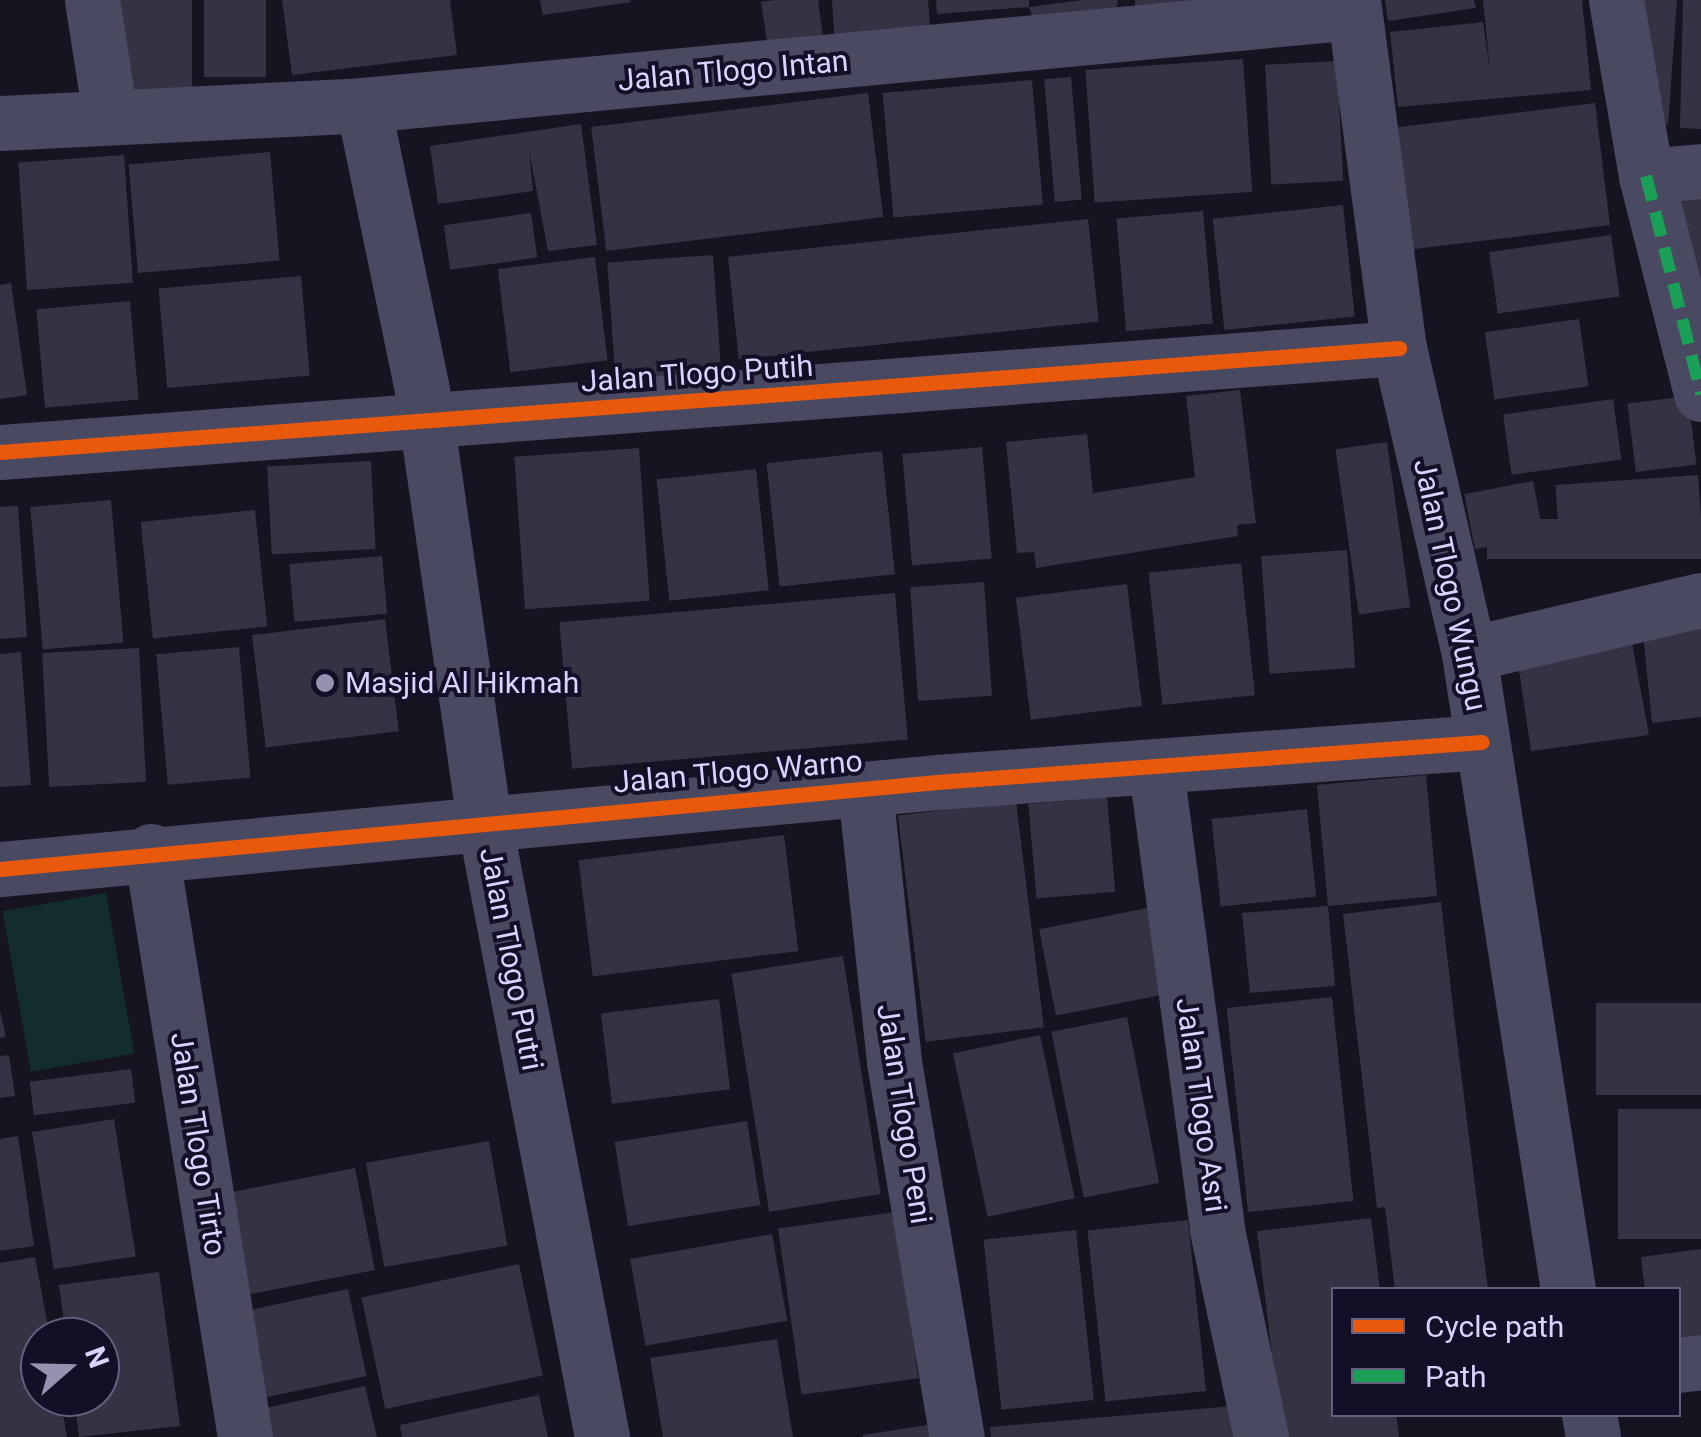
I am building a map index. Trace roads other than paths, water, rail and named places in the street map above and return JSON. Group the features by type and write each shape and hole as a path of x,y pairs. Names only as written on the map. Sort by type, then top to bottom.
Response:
{"street":[{"path":"92,0 110,115"},
{"path":"1616,0 1646,176 1701,394"},
{"name":"Jalan Tlogo Intan","path":"0,122 363,105 1354,6"},
{"name":"Jalan Tlogo Wungu","path":"1354,6 1399,348 1469,654 1568,1287"},
{"name":"Jalan Tlogo Putri","path":"363,105 426,420 484,820 602,1437"},
{"path":"1646,176 1701,170"},
{"name":"Jalan Tlogo Putih","path":"0,452 1399,348"},
{"path":"1469,654 1701,600"},
{"name":"Jalan Tlogo Warno","path":"0,869 484,820 1482,742"},
{"name":"Jalan Tlogo Asri","path":"1156,770 1217,1230 1261,1437"},
{"name":"Jalan Tlogo Peni","path":"865,790 894,1062 958,1437"},
{"name":"Jalan Tlogo Tirto","path":"151,851 244,1437"}],"place":[{"name":"Masjid Al Hikmah","path":"325,683"}]}
